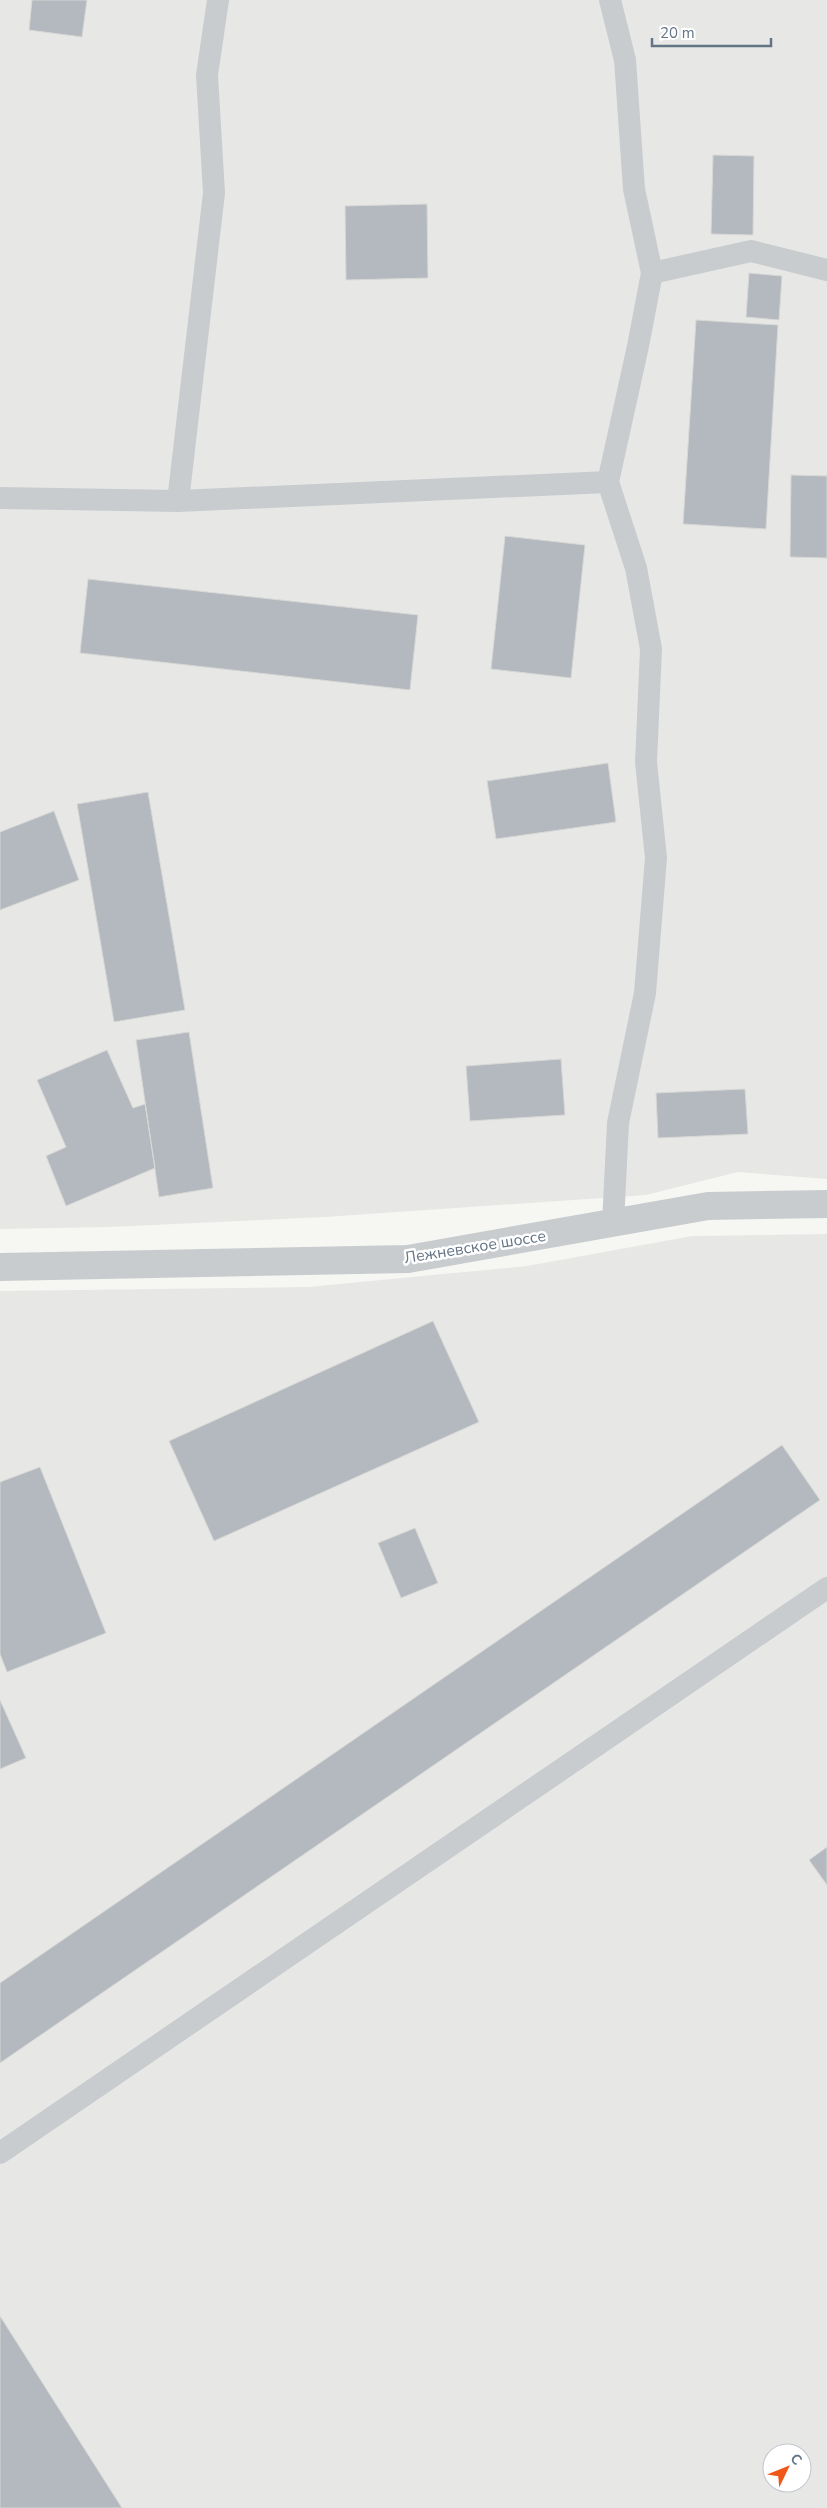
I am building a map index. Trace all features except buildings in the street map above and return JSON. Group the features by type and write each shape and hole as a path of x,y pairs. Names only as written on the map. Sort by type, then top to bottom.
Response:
{"street":[{"name":"Лежневское шоссе","path":"0,1267 408,1260 708,1206 827,1204"}],"lane":[{"path":"178,501 214,193 207,75 218,0"},
{"path":"610,0 625,60 634,189 652,272 608,482 636,568 651,649 646,762 656,858 645,992 618,1123 613,1223"},
{"path":"652,272 751,251 827,270"},
{"path":"0,498 178,501 608,482"},
{"path":"0,2153 827,1588"}],"shaded area":[{"path":"0,0 827,0 827,1179 738,1172 646,1195 325,1217 110,1227 0,1229"},
{"path":"827,1234 827,2508 0,2508 0,1291 308,1287 527,1266 692,1236"}]}
